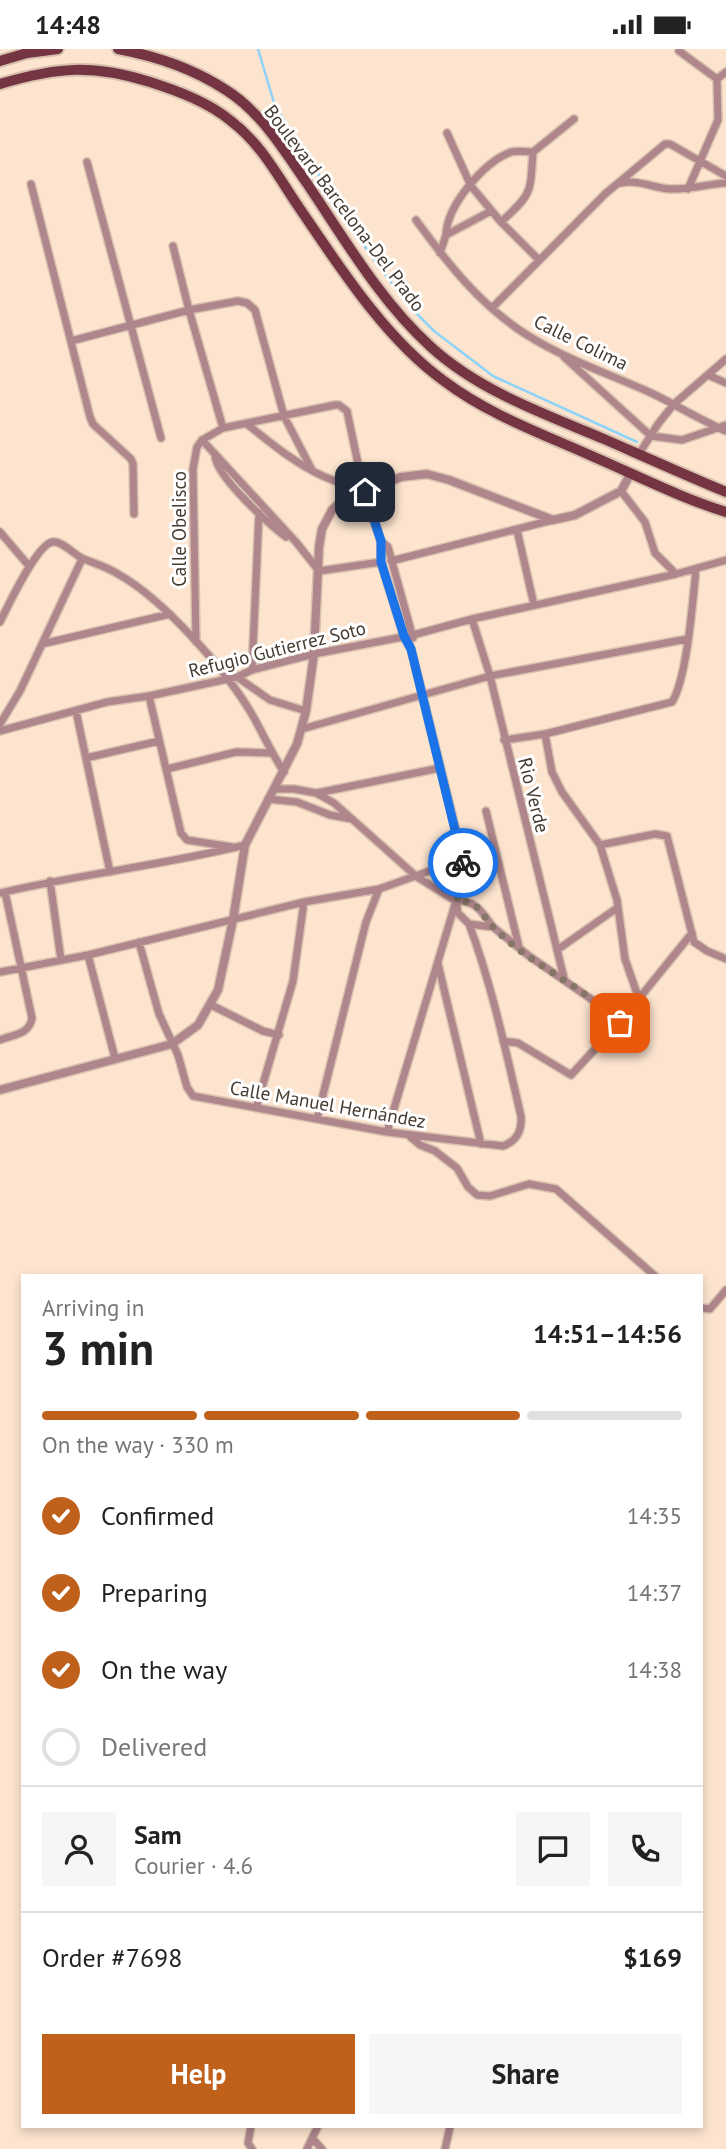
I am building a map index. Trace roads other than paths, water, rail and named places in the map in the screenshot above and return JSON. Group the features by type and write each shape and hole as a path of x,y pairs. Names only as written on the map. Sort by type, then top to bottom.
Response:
{"main road":[{"path":"0,61 27,53 58,49"},
{"name":"Boulevard Barcelona-Del Prado","path":"118,49 174,64 208,80 229,91 259,117 374,281 431,347 478,381 522,403 726,492"},
{"name":"Boulevard Barcelona-Del Prado","path":"0,84 39,72 99,70 132,76 171,89 205,105 230,120 271,162 323,242 373,311 443,381 505,419 726,512"}],"street":[{"path":"679,51 717,79"},
{"path":"717,79 726,72"},
{"path":"688,189 718,120 717,79"},
{"path":"440,253 450,215 458,199 492,162 514,151 533,152 574,119"},
{"path":"718,120 726,128"},
{"path":"447,133 471,186 501,222 539,260"},
{"path":"492,307 617,184 665,144 670,144 726,176"},
{"path":"501,222 523,202 531,190 533,152"},
{"path":"88,162 162,438"},
{"path":"617,184 629,181 668,189 688,189 726,183"},
{"path":"31,184 90,417 93,424 131,459 133,464 134,514"},
{"path":"446,235 491,211"},
{"name":"Calle Colima","path":"416,220 468,287 527,335 724,428"},
{"path":"173,246 223,428"},
{"path":"71,341 189,310 238,301 247,303 254,310 285,416 312,470"},
{"path":"557,351 651,436 682,440 724,428"},
{"path":"639,454 674,404 726,359"},
{"path":"708,375 726,383"},
{"path":"318,571 202,440 223,428 335,405 343,407 347,411 364,487 381,541 381,562 404,636 411,649 463,859 465,885 456,901 387,1132"},
{"path":"247,424 273,445 312,470 337,482 364,487"},
{"name":"Calle Obelisco","path":"195,642 193,469 197,447 202,440"},
{"path":"215,454 217,466 260,513 296,543"},
{"path":"391,561 575,515 621,491 631,473"},
{"path":"0,1090 172,1044 198,1025 211,1005 218,990 233,920 241,846 284,772 302,729 314,655 319,547 323,529 332,510 348,495 364,487 401,477 427,474 553,520"},
{"path":"621,491 645,522 655,553 676,575"},
{"path":"252,670 260,513"},
{"path":"517,530 534,605"},
{"path":"0,532 29,566"},
{"path":"381,541 388,547 413,635 411,649"},
{"path":"0,622 29,566 51,542 57,542 82,559 120,575 170,614 228,679 252,714 284,772"},
{"path":"0,724 20,691 82,559"},
{"name":"Refugio Gutierrez Soto","path":"0,731 107,702 237,677 252,670 314,655 676,575 726,560"},
{"path":"318,571 381,562"},
{"path":"504,740 545,734 667,705 675,699 687,639 696,569"},
{"path":"43,644 170,614"},
{"name":"Rio Verde","path":"472,618 490,676 564,979"},
{"path":"302,729 490,676 687,639"},
{"path":"237,677 270,700 306,711"},
{"path":"149,696 181,833 187,840 241,846"},
{"path":"76,711 110,872"},
{"path":"545,734 552,772 562,792 600,845 615,891 625,959 639,999"},
{"path":"86,758 159,741"},
{"path":"167,769 236,753 272,753"},
{"path":"316,793 440,768"},
{"path":"274,789 316,793 334,803 417,877 456,901 467,901 480,909 493,927 604,1008 620,1023"},
{"path":"268,799 298,802 330,815 352,819"},
{"path":"486,811 519,948"},
{"path":"600,845 654,834 667,836 694,942 707,951 726,958"},
{"path":"0,1040 27,1031 32,1018 3,893 50,881 241,846"},
{"path":"0,972 88,955 304,902 379,889 463,859"},
{"path":"50,881 61,960"},
{"path":"317,1119 366,922 379,889"},
{"path":"456,901 458,913 469,924 503,1041 518,1043 571,1075 620,1023 692,933"},
{"path":"256,1108 293,981 304,902"},
{"path":"557,950 617,908"},
{"path":"469,924 493,927"},
{"path":"139,942 159,1014 172,1044"},
{"path":"88,955 115,1058"},
{"path":"438,962 481,1144"},
{"path":"211,1005 263,1031 279,1035"},
{"name":"Calle Manuel Hernández","path":"172,1044 187,1087 193,1096 387,1132 503,1146 513,1142 522,1128 503,1041"},
{"path":"407,1135 457,1168 468,1187 477,1195 490,1196 529,1184 556,1189 653,1274"},
{"path":"703,1308 710,1309 726,1290"},
{"path":"251,2128 248,2143 252,2149"},
{"path":"307,2149 317,2128"},
{"path":"445,2149 450,2128"},
{"path":"313,2139 322,2149"}],"waterway":[{"path":"258,49 275,106 369,253 410,307 434,331 493,376 637,442"}]}
